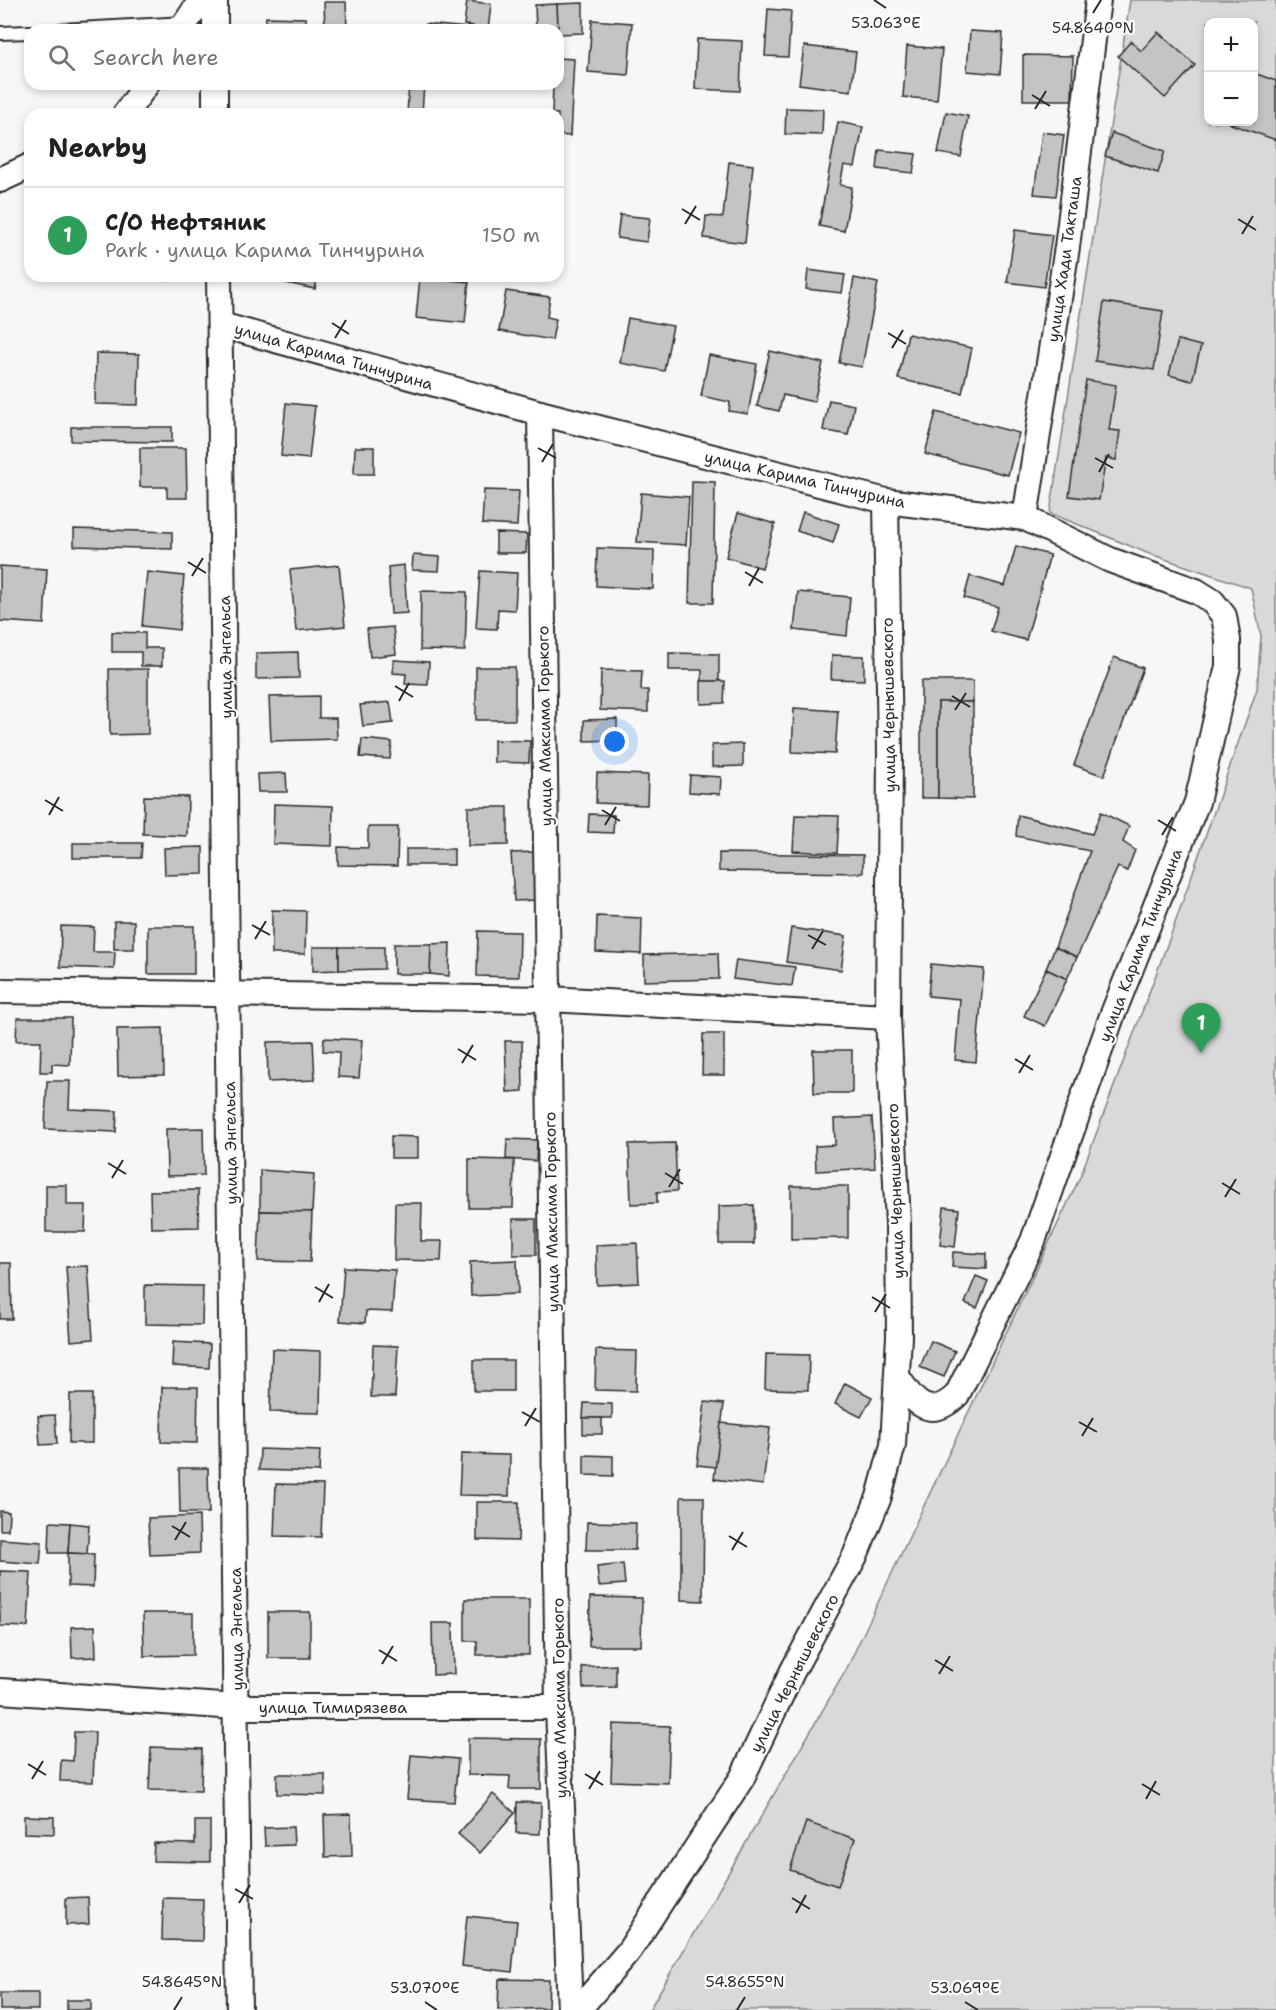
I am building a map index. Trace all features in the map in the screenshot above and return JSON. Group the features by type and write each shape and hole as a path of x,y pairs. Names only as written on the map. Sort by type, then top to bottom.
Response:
{"street":[{"path":"184,24 201,0"},
{"path":"215,0 215,24"},
{"name":"улица Хади Такташа","path":"1025,518 1067,247 1098,0"},
{"path":"129,108 143,90"},
{"path":"215,90 215,108"},
{"name":"улица Энгельса","path":"219,282 239,2010"},
{"name":"улица Карима Тинчурина","path":"221,325 540,413 886,501 1025,518 1110,560 1196,591 1212,601 1224,616 1228,640 1228,666 1197,802 1112,1016 1033,1241 957,1395 946,1406 932,1409 921,1406 907,1393 897,1376"},
{"name":"улица Максима Горького","path":"540,413 558,1707 570,2010"},
{"name":"улица Чернышевского","path":"578,2010 629,1951 742,1778 793,1670 855,1556 879,1497 893,1445 897,1376 898,1224 888,1017 890,753 886,501"},
{"path":"0,992 548,999 888,1017"},
{"name":"улица Тимирязева","path":"0,1691 237,1707 558,1707"}],"lane":[{"path":"0,33 24,32"}],"shaded area":[{"path":"1130,0 1276,0 1276,2010 649,2010 846,1670 1080,1177 1173,929 1257,689 1261,636 1251,588 1147,553 1050,513"}],"building":[{"path":"467,1 491,4 489,24 464,24"},
{"path":"324,2 346,2 347,24 325,24"},
{"path":"583,3 583,33 564,34 564,24 558,24 557,4"},
{"path":"557,4 558,24 536,24 535,5"},
{"path":"768,9 791,11 788,57 765,56"},
{"path":"266,17 306,18 306,24 265,24"},
{"path":"592,20 632,23 628,75 588,72"},
{"path":"970,31 1003,33 1000,74 967,71"},
{"path":"1158,32 1195,65 1165,98 1118,56 1131,41 1141,51"},
{"path":"697,39 742,41 740,91 695,89"},
{"path":"804,46 856,52 851,91 799,84"},
{"path":"907,46 942,49 937,100 903,97"},
{"path":"1023,55 1073,56 1072,100 1023,100"},
{"path":"564,58 574,59 570,136 564,136 564,108 552,108 553,90 564,90"},
{"path":"1258,74 1276,81 1276,140 1236,126 1258,126"},
{"path":"409,90 424,90 422,108 407,108"},
{"path":"786,108 823,109 822,135 785,134"},
{"path":"946,112 968,116 961,157 938,153"},
{"path":"838,122 863,127 855,167 844,165 840,185 852,187 844,231 819,226"},
{"path":"1042,132 1064,135 1056,196 1034,194"},
{"path":"1112,133 1165,151 1158,173 1105,156"},
{"path":"879,150 916,154 913,173 877,169"},
{"path":"729,162 753,165 745,243 704,238 706,216 723,217"},
{"path":"620,215 650,218 647,242 617,238"},
{"path":"1015,230 1052,235 1044,287 1007,282"},
{"path":"808,270 845,275 842,293 806,289"},
{"path":"854,278 878,283 862,367 839,363"},
{"path":"281,282 317,282 315,289"},
{"path":"420,282 469,282 465,323 416,318"},
{"path":"506,291 550,297 547,317 556,319 552,340 499,331"},
{"path":"1104,302 1163,311 1154,370 1095,361"},
{"path":"628,318 673,326 664,371 620,363"},
{"path":"908,334 972,348 962,393 898,379"},
{"path":"1178,340 1201,346 1192,381 1169,375"},
{"path":"770,351 823,363 814,402 783,395 779,411 757,406"},
{"path":"96,353 139,354 138,405 95,404"},
{"path":"709,355 757,364 748,414 729,411 730,402 701,396"},
{"path":"1086,380 1116,385 1109,430 1120,431 1116,460 1106,458 1099,500 1069,496"},
{"path":"829,400 854,405 848,435 823,430"},
{"path":"286,403 315,406 309,459 281,456"},
{"path":"936,412 1019,433 1008,475 925,454"},
{"path":"71,427 172,427 172,442 71,441"},
{"path":"355,447 374,447 374,474 354,474"},
{"path":"140,448 186,448 187,498 167,498 167,487 140,487"},
{"path":"692,481 715,482 713,603 689,603"},
{"path":"484,490 519,491 517,526 482,524"},
{"path":"641,493 689,497 686,545 637,542"},
{"path":"803,512 839,524 833,543 797,531"},
{"path":"738,513 775,524 762,568 726,557"},
{"path":"74,529 172,532 172,549 74,546"},
{"path":"496,533 527,534 526,553 496,553"},
{"path":"1016,546 1050,555 1026,640 991,631 998,607 964,598 970,576 1005,586"},
{"path":"597,548 654,550 653,589 596,586"},
{"path":"413,555 440,557 439,571 412,570"},
{"path":"339,565 345,626 296,631 290,570"},
{"path":"404,565 407,613 391,614 388,567"},
{"path":"0,566 47,569 44,624 0,621"},
{"path":"480,571 517,573 515,610 498,609 497,629 476,628"},
{"path":"147,572 184,576 179,630 142,626"},
{"path":"421,591 467,592 465,651 420,650"},
{"path":"798,592 850,597 847,636 794,630"},
{"path":"393,627 396,654 370,657 367,629"},
{"path":"112,632 145,633 145,648 162,648 162,666 141,666 141,652 112,652"},
{"path":"298,652 299,678 256,679 256,653"},
{"path":"669,653 719,654 719,681 702,681 702,670 669,670"},
{"path":"832,655 864,656 864,680 831,679"},
{"path":"1114,657 1143,668 1104,776 1074,765"},
{"path":"394,660 429,662 428,685 405,684 406,674 393,673"},
{"path":"476,667 515,667 515,720 476,720"},
{"path":"109,669 148,669 148,734 110,735"},
{"path":"601,670 642,671 641,690 648,690 648,712 600,710"},
{"path":"701,681 725,681 724,703 701,704"},
{"path":"921,681 973,681 973,702 938,702 938,798 921,798"},
{"path":"319,696 319,718 336,718 337,739 271,741 269,697"},
{"path":"390,702 393,723 363,726 360,705"},
{"path":"938,702 973,702 973,799 938,798"},
{"path":"794,708 838,711 835,754 792,752"},
{"path":"617,719 617,740 584,741 584,720"},
{"path":"362,739 392,742 390,759 360,757"},
{"path":"494,740 530,741 529,763 494,762"},
{"path":"743,744 743,766 712,767 712,745"},
{"path":"286,773 287,792 258,792 257,774"},
{"path":"597,773 648,775 647,805 596,803"},
{"path":"690,775 721,777 720,794 689,792"},
{"path":"144,796 188,797 187,836 143,834"},
{"path":"274,804 333,806 332,846 273,844"},
{"path":"468,807 508,807 508,845 468,846"},
{"path":"1101,812 1129,826 1123,842 1135,850 1127,871 1118,867 1077,957 1055,947 1090,851 1016,836 1018,815 1092,834"},
{"path":"589,814 614,815 613,833 588,832"},
{"path":"795,815 839,816 837,853 793,851"},
{"path":"368,827 398,827 397,866 338,865 338,847 368,848"},
{"path":"73,843 142,843 141,858 73,858"},
{"path":"203,847 203,874 165,875 164,848"},
{"path":"406,849 454,849 454,865 406,865"},
{"path":"536,852 538,900 514,901 511,853"},
{"path":"719,853 863,855 863,873 719,871"},
{"path":"272,910 306,911 305,954 272,954"},
{"path":"597,916 642,918 641,954 596,952"},
{"path":"114,921 134,921 134,949 114,949"},
{"path":"61,926 94,927 93,952 115,952 114,969 60,967"},
{"path":"148,926 194,926 194,974 148,974"},
{"path":"791,928 846,936 841,970 786,962"},
{"path":"478,931 520,932 519,977 477,976"},
{"path":"450,943 449,976 430,974 431,944"},
{"path":"394,944 431,944 430,974 394,974"},
{"path":"313,947 339,947 339,970 313,971"},
{"path":"339,947 384,947 384,969 339,970"},
{"path":"1055,947 1077,957 1067,979 1046,969"},
{"path":"718,953 719,979 644,981 644,955"},
{"path":"736,960 795,967 792,986 733,979"},
{"path":"931,964 984,969 976,1062 955,1060 960,999 928,996"},
{"path":"1046,969 1067,979 1045,1026 1024,1016"},
{"path":"17,1018 71,1018 70,1065 52,1064 52,1072 40,1072 41,1041 16,1041"},
{"path":"163,1028 164,1075 118,1076 117,1029"},
{"path":"703,1034 724,1034 724,1075 702,1075"},
{"path":"324,1038 362,1040 359,1078 338,1077 339,1052 323,1051"},
{"path":"313,1041 315,1080 268,1082 267,1042"},
{"path":"505,1041 522,1041 523,1091 507,1092"},
{"path":"813,1050 852,1050 852,1093 814,1093"},
{"path":"47,1081 70,1081 69,1109 117,1111 116,1132 45,1129"},
{"path":"872,1117 875,1168 816,1171 815,1146 835,1145 834,1119"},
{"path":"203,1128 204,1175 167,1176 166,1129"},
{"path":"391,1136 418,1137 418,1158 391,1158"},
{"path":"507,1139 537,1140 536,1161 506,1159"},
{"path":"675,1143 677,1191 657,1192 657,1203 631,1204 629,1144"},
{"path":"469,1159 514,1160 513,1208 469,1208"},
{"path":"260,1170 314,1174 312,1212 260,1211"},
{"path":"46,1185 67,1185 67,1205 86,1205 85,1232 46,1232"},
{"path":"791,1186 848,1186 848,1238 791,1239"},
{"path":"198,1190 199,1227 151,1228 150,1191"},
{"path":"395,1203 422,1203 421,1241 442,1241 441,1261 394,1260"},
{"path":"754,1205 754,1244 719,1244 719,1206"},
{"path":"944,1207 959,1209 955,1247 940,1245"},
{"path":"260,1211 312,1212 310,1262 258,1261"},
{"path":"513,1219 536,1219 536,1255 513,1255"},
{"path":"637,1243 639,1283 597,1285 596,1245"},
{"path":"953,1252 986,1254 986,1269 952,1267"},
{"path":"517,1260 518,1294 471,1296 470,1262"},
{"path":"0,1263 11,1263 12,1319 0,1319"},
{"path":"88,1266 93,1339 71,1341 66,1267"},
{"path":"344,1267 395,1270 392,1312 366,1311 365,1323 340,1321"},
{"path":"976,1276 988,1281 977,1308 965,1303"},
{"path":"145,1285 203,1286 202,1325 145,1324"},
{"path":"931,1341 955,1351 944,1377 920,1367"},
{"path":"173,1342 210,1344 209,1368 172,1366"},
{"path":"373,1345 398,1346 395,1397 371,1397"},
{"path":"272,1349 321,1351 320,1413 270,1412"},
{"path":"596,1350 637,1351 636,1391 595,1390"},
{"path":"766,1354 809,1355 808,1390 765,1389"},
{"path":"474,1360 513,1360 513,1391 474,1391"},
{"path":"845,1383 872,1397 861,1417 835,1404"},
{"path":"162,1387 198,1387 197,1443 161,1442"},
{"path":"70,1394 92,1394 92,1443 69,1443"},
{"path":"705,1402 724,1404 716,1467 697,1465"},
{"path":"584,1403 612,1404 612,1418 583,1418"},
{"path":"55,1415 57,1444 40,1445 38,1416"},
{"path":"583,1418 602,1418 602,1434 583,1434"},
{"path":"721,1423 770,1428 763,1485 714,1479"},
{"path":"260,1449 320,1451 319,1472 259,1470"},
{"path":"461,1454 510,1455 509,1496 459,1495"},
{"path":"584,1455 613,1456 613,1476 584,1475"},
{"path":"179,1468 208,1468 209,1513 180,1513"},
{"path":"276,1484 323,1485 321,1537 274,1536"},
{"path":"681,1497 704,1497 703,1601 681,1600"},
{"path":"477,1502 519,1502 518,1541 477,1540"},
{"path":"0,1511 9,1512 8,1530 0,1530"},
{"path":"199,1516 200,1553 150,1555 148,1518"},
{"path":"50,1522 70,1523 68,1553 49,1553"},
{"path":"587,1522 636,1523 635,1550 586,1550"},
{"path":"70,1523 89,1525 87,1554 68,1553"},
{"path":"0,1539 42,1542 40,1564 0,1561"},
{"path":"68,1553 94,1554 93,1587 68,1586"},
{"path":"623,1564 625,1584 599,1586 597,1567"},
{"path":"0,1571 31,1572 28,1627 0,1626"},
{"path":"590,1597 642,1598 641,1646 589,1646"},
{"path":"465,1599 529,1599 529,1655 477,1655 477,1641 465,1641"},
{"path":"268,1612 310,1612 310,1658 268,1658"},
{"path":"143,1613 193,1613 193,1655 144,1656"},
{"path":"432,1623 453,1623 454,1674 433,1675"},
{"path":"95,1626 96,1657 72,1658 71,1627"},
{"path":"616,1665 616,1687 583,1688 582,1667"},
{"path":"613,1724 670,1726 668,1783 611,1781"},
{"path":"74,1732 95,1732 93,1782 60,1781 61,1760 73,1761"},
{"path":"468,1738 541,1739 541,1789 509,1789 510,1776 468,1775"},
{"path":"151,1747 202,1749 201,1791 149,1790"},
{"path":"411,1755 458,1759 454,1802 407,1799"},
{"path":"277,1774 325,1774 325,1795 277,1794"},
{"path":"493,1794 515,1813 480,1853 458,1834"},
{"path":"517,1802 541,1803 540,1834 516,1833"},
{"path":"351,1814 352,1856 325,1857 324,1815"},
{"path":"24,1816 54,1817 54,1834 24,1833"},
{"path":"195,1821 210,1821 210,1862 153,1861 154,1843 195,1844"},
{"path":"806,1822 855,1839 838,1886 790,1870"},
{"path":"293,1827 294,1845 265,1846 264,1828"},
{"path":"88,1897 89,1924 66,1925 66,1898"},
{"path":"163,1898 203,1899 202,1941 162,1940"},
{"path":"467,1916 517,1921 512,1972 462,1966"},
{"path":"499,1979 549,1980 548,2008 498,2010"},
{"path":"0,1993 38,1993 38,2010 0,2010"},
{"path":"67,2000 91,2000 91,2010 67,2010"}],"place":[{"name":"С/О Нефтяник","path":"1201,1053"}]}
